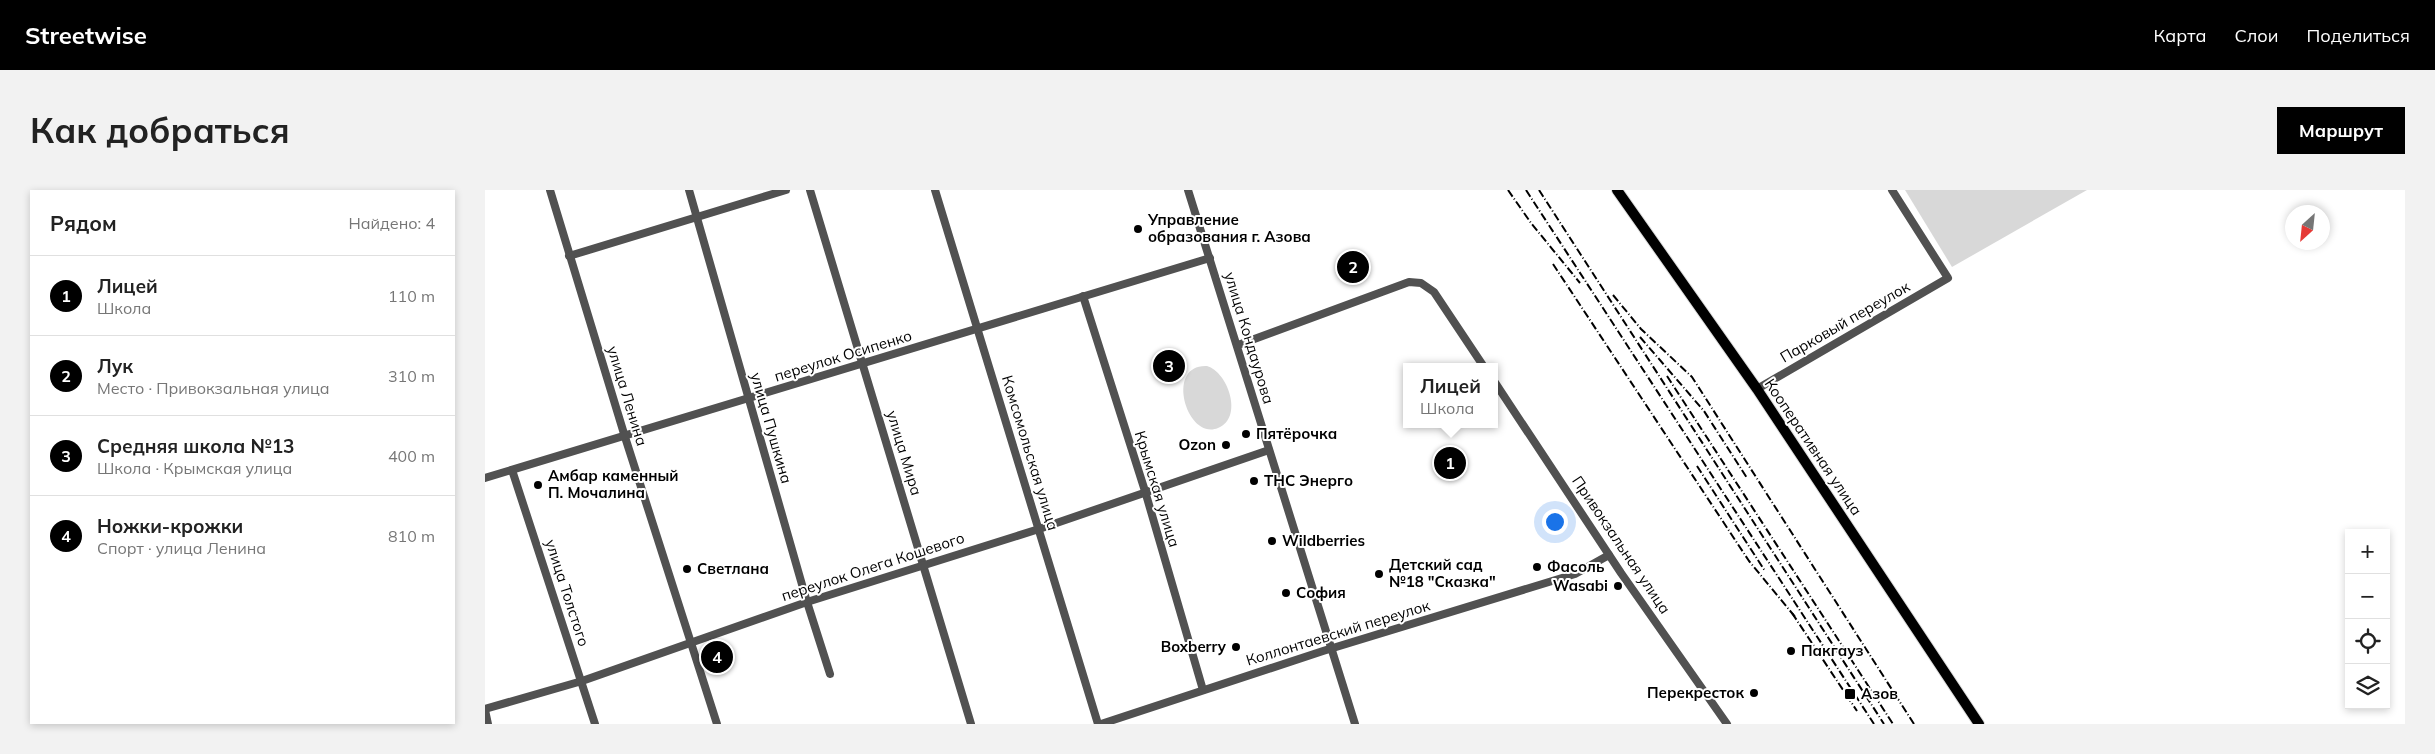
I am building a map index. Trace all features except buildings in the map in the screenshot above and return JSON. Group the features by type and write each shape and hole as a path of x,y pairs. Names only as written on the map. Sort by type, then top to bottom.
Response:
{"main road":[{"name":"Кооперативная улица","path":"1617,190 1757,389 1979,724"}],"street":[{"name":"улица Ленина","path":"550,190 625,437 717,724"},
{"name":"улица Пушкина","path":"689,190 807,602 830,674"},
{"path":"569,256 786,190"},
{"name":"улица Мира","path":"810,190 971,724"},
{"name":"Комсомольская улица","path":"935,190 1099,724"},
{"name":"улица Кондаурова","path":"1188,190 1355,724"},
{"name":"Парковый переулок","path":"1757,389 1948,278 1892,190"},
{"name":"переулок Осипенко","path":"485,478 1210,258"},
{"path":"1237,345 1409,282 1421,283 1434,292 1481,363"},
{"name":"Крымская улица","path":"1083,296 1145,491 1203,690"},
{"name":"Привокзальная улица","path":"1498,387 1609,555 1727,724"},
{"name":"переулок Олега Кошевого","path":"485,710 581,681 807,602 1039,529 1145,491 1269,450"},
{"name":"улица Толстого","path":"512,470 595,724"},
{"name":"Коллонтаевский переулок","path":"1099,724 1331,649 1575,574 1609,555"},
{"path":"485,710 488,724"}],"shaded area":[{"path":"1905,190 2087,190 1952,267"},
{"path":"1207,366 1215,370 1227,386 1231,406 1230,415 1226,423 1218,428 1207,429 1197,424 1190,414 1183,388 1186,377 1194,369"}],"railway":[{"path":"1508,190 1531,223 1580,283"},
{"path":"1526,190 1874,724"},
{"path":"1539,190 1884,724"},
{"path":"1553,264 1749,561 1796,618"},
{"path":"1613,295 1641,329 1692,377 1914,724"},
{"path":"1640,337 1704,411 1747,478"},
{"path":"1667,376 1893,724"},
{"path":"1697,466 1765,571"},
{"path":"1792,613 1857,711"}],"place":[{"name":"Управление образования г. Азова","path":"1138,229"},
{"name":"Лук","path":"1353,267"},
{"name":"Средняя школа №13","path":"1169,366"},
{"name":"Пятёрочка","path":"1246,434"},
{"name":"Ozon","path":"1226,445"},
{"name":"Лицей","path":"1450,463"},
{"name":"ТНС Энерго","path":"1254,481"},
{"name":"Амбар каменный П. Мочалина","path":"538,485"},
{"name":"Wildberries","path":"1272,541"},
{"name":"Фасоль","path":"1537,567"},
{"name":"Светлана","path":"687,569"},
{"name":"Детский сад №18 \"Сказка\"","path":"1379,574"},
{"name":"Wasabi","path":"1618,586"},
{"name":"София","path":"1286,593"},
{"name":"Boxberry","path":"1236,647"},
{"name":"Пакгауз","path":"1791,651"},
{"name":"Ножки-крожки","path":"717,657"},
{"name":"Перекресток","path":"1754,693"},
{"name":"Азов","path":"1850,694"}]}
